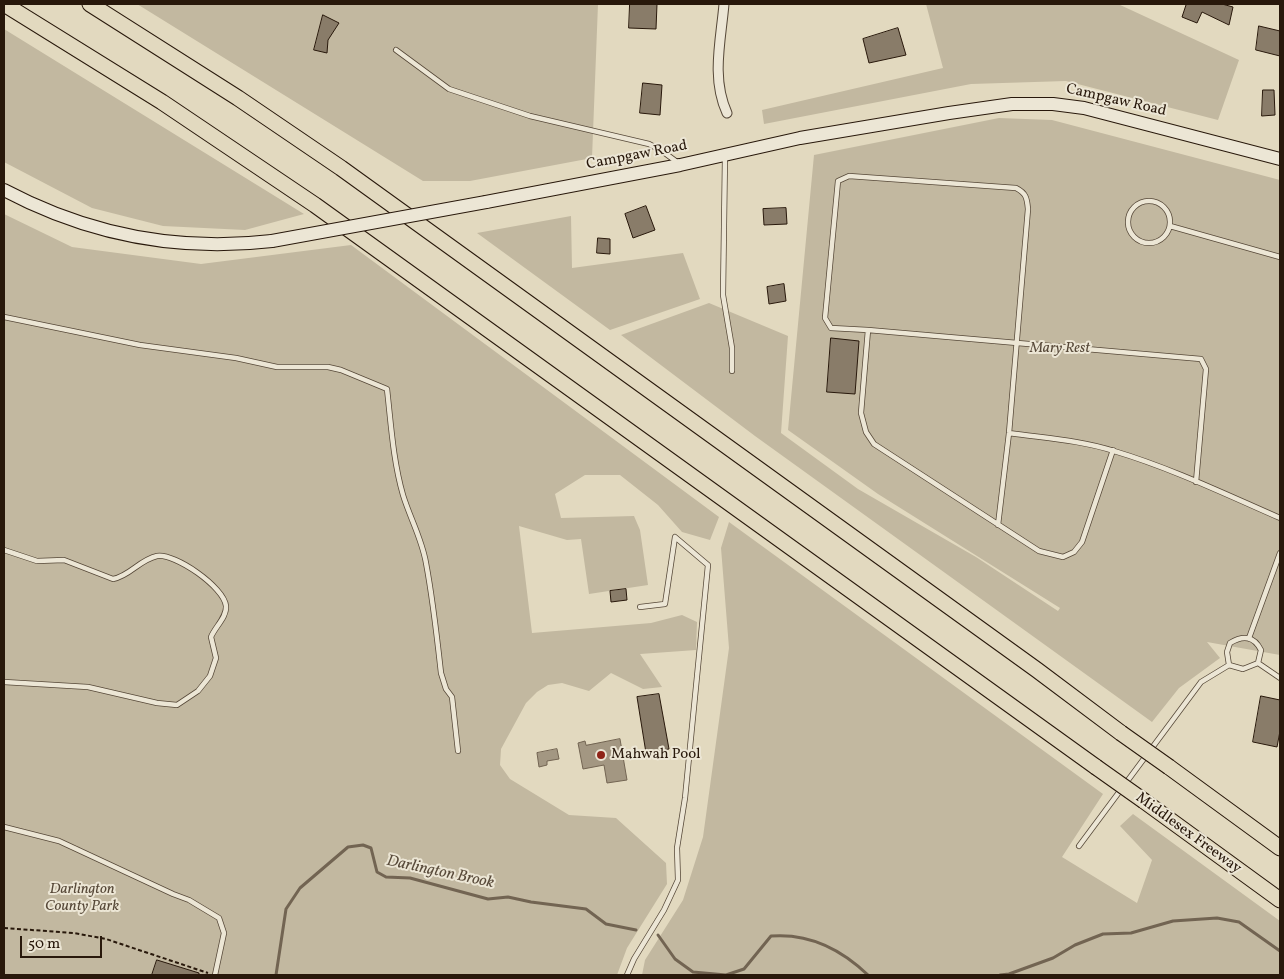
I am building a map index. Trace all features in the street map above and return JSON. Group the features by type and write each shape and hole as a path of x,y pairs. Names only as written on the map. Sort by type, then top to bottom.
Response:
{"highway":[{"name":"Middlesex Freeway","path":"4,4 162,102 323,210 1280,900"},
{"path":"90,4 224,88 356,179 1038,670 1121,733 1280,848"}],"main road":[{"name":"Campgaw Road","path":"4,190 62,217 117,234 143,239 198,244 272,241 680,165 800,138 1012,104 1053,104 1084,108 1280,159"}],"street":[{"path":"724,4 718,75 722,101 727,113"}],"lane":[{"path":"396,50 450,89 530,116 649,144 680,165"},
{"path":"725,154 723,295 732,348 732,371"},
{"path":"998,525 1009,433 1016,342 1028,209 1028,198 1023,191 1016,188 848,176 838,181 825,318 832,328 1016,342 1201,359 1206,369 1196,482"},
{"path":"1141,202 1155,202 1167,211 1170,226 1167,234 1157,242 1142,242 1130,232 1128,218 1135,206 1141,202"},
{"path":"1170,226 1280,257"},
{"path":"4,317 140,345 236,358 278,367 328,367 387,389 389,423 403,495 414,522 426,562 441,673 446,689 452,698 458,751"},
{"path":"868,330 861,413 866,432 874,444 1039,551 1063,558 1074,552 1082,542 1113,450"},
{"path":"1009,433 1113,450 1196,482 1280,518"},
{"path":"628,975 634,959 664,910 678,880 677,848 685,798 708,565 675,537 665,604 640,606"},
{"path":"4,550 37,561 51,558 70,561 113,579 126,575 144,560 167,556 200,573 222,596 226,613 210,637 216,658 210,676 198,691 177,705 158,703 88,687 4,682"},
{"path":"1249,638 1280,553"},
{"path":"1229,665 1227,652 1230,643 1238,638 1249,638 1256,641 1261,650 1258,663"},
{"path":"1079,846 1201,682 1229,665 1243,669 1258,663"},
{"path":"1258,663 1280,678"},
{"path":"4,827 59,841 189,900 219,918 224,933 215,975"}],"path":[{"path":"4,928 74,933 106,939 215,975"}],"green space":[{"path":"137,4 598,4 592,158 470,181 423,181"},
{"path":"926,4 1118,4 1239,60 1218,120 1066,81 971,84 764,124 762,110 943,68"},
{"path":"4,29 304,214 245,230 163,226 92,208 4,162"},
{"name":"Mary Rest","path":"999,118 1052,120 1280,180 1280,655 1207,642 1220,658 1179,688 1152,722 755,436 621,335 709,303 788,336 781,433 858,489 976,557 1058,611 1060,608 878,494 788,430 814,155"},
{"name":"Darlington County Park","path":"4,214 72,247 201,264 351,245 719,517 710,540 682,532 658,505 620,475 585,475 555,494 561,518 634,516 640,530 648,585 589,594 581,539 567,540 519,526 532,633 651,623 682,615 697,622 696,650 640,654 662,687 643,689 611,673 589,691 562,683 548,685 537,692 526,703 501,749 500,765 510,779 569,815 616,818 666,863 667,884 627,948 617,975 4,975"},
{"path":"571,216 572,268 683,253 700,299 610,330 477,233"},
{"path":"729,522 1103,794 1062,857 1137,903 1152,860 1120,826 1133,814 1280,921 1280,975 642,975 645,960 683,900 703,837 729,648 721,548"}],"shaded area":[{"name":"Mahwah Pool","path":"620,739 627,780 607,783 604,765 583,769 578,743 585,741 586,745"},
{"path":"557,749 559,759 547,761 547,765 539,767 537,753"}],"building":[{"path":"630,4 657,4 656,29 629,28"},
{"path":"1183,4 1222,4 1233,7 1229,25 1202,12 1197,23 1182,17 1186,5"},
{"path":"323,15 339,23 328,40 327,53 314,50"},
{"path":"1259,26 1280,31 1280,56 1256,50"},
{"path":"898,28 906,55 869,63 863,39"},
{"path":"643,83 662,85 660,115 640,113"},
{"path":"1263,90 1274,90 1275,115 1262,116"},
{"path":"646,206 655,230 633,238 625,214"},
{"path":"786,208 787,224 764,225 763,209"},
{"path":"598,238 610,239 610,254 597,253"},
{"path":"784,284 786,301 769,304 767,287"},
{"path":"831,338 859,341 855,394 827,392"},
{"path":"626,589 627,600 611,602 610,591"},
{"path":"659,694 669,749 646,753 637,697"},
{"path":"1261,696 1280,700 1280,731 1277,747 1253,742"},
{"path":"157,960 199,973 199,975 152,975"}],"waterway":[{"name":"Darlington Brook","path":"276,975 286,909 300,888 348,847 363,845 371,848 377,872 386,877 410,878 488,899 508,897 586,909 606,924 636,930"},
{"name":"Darlington Brook","path":"1000,975 1009,974 1053,958 1075,945 1103,934 1131,933 1173,921 1217,918 1239,922 1280,951"},
{"name":"Darlington Brook","path":"658,935 675,959 693,972 726,975 744,969 771,936 785,936 811,940 835,950 868,975"}],"place":[{"name":"Mahwah Pool","path":"601,755"}]}
